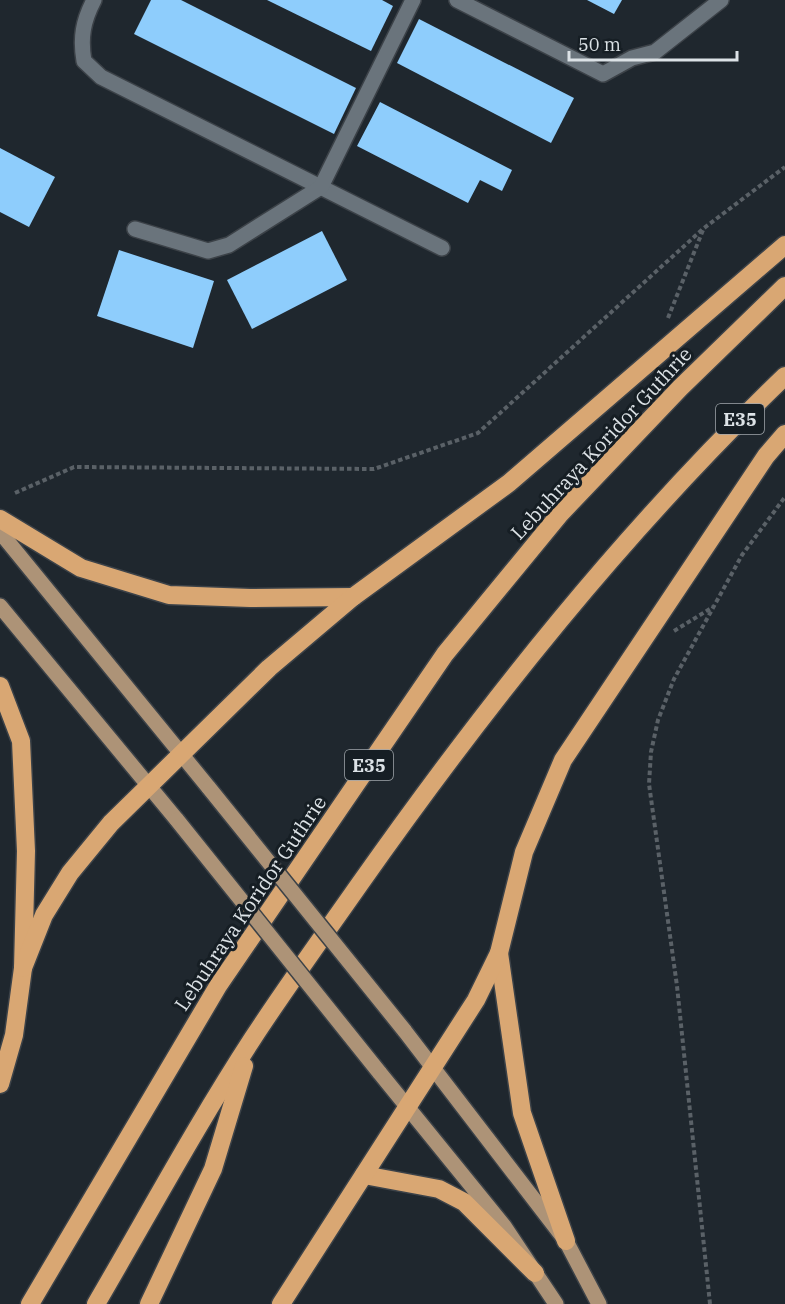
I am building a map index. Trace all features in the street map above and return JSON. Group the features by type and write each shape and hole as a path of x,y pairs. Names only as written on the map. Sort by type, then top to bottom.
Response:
{"highway":[{"path":"23,968 44,915 70,873 111,823 269,668 353,597 508,483 785,245"},
{"name":"Lebuhraya Koridor Guthrie","path":"30,1304 218,986 445,654 560,514 680,388 785,286"},
{"name":"E35","path":"96,1304 253,1038 429,786 497,696 609,558 726,433 785,376"},
{"path":"281,1304 476,1000 499,952 524,852 563,760 707,543 785,434"},
{"path":"0,519 81,568 170,595 250,598 353,597"},
{"path":"0,686 21,741 26,851 23,968 14,1035 0,1084"},
{"path":"499,952 522,1113 566,1241"},
{"path":"149,1304 213,1169 253,1038"},
{"path":"364,1175 439,1190 464,1202 535,1273"}],"main road":[{"path":"0,532 404,1030 566,1241 599,1304"},
{"path":"0,606 150,786 504,1226 556,1304"}],"street":[{"path":"94,0 86,17 81,40 84,62 101,77 442,248"},
{"path":"135,229 208,251 229,245 321,187 413,0"},
{"path":"457,0 603,74 632,58 655,52 721,0"}],"path":[{"path":"15,493 74,467 374,469 478,433 704,228 785,167"},
{"path":"665,325 704,228"},
{"path":"710,1304 677,986 649,784 651,752 658,720 674,679 742,555 785,498"}],"building":[{"path":"151,0 181,0 356,88 334,134 134,34"},
{"path":"267,0 382,0 393,6 371,51"},
{"path":"587,0 622,0 614,14"},
{"path":"419,19 574,98 551,143 397,63"},
{"path":"380,102 512,170 502,191 480,180 468,203 357,146"},
{"path":"0,148 55,177 29,227 0,212"},
{"path":"322,231 347,280 252,329 227,280"},
{"path":"119,250 214,281 193,348 97,316"}]}
